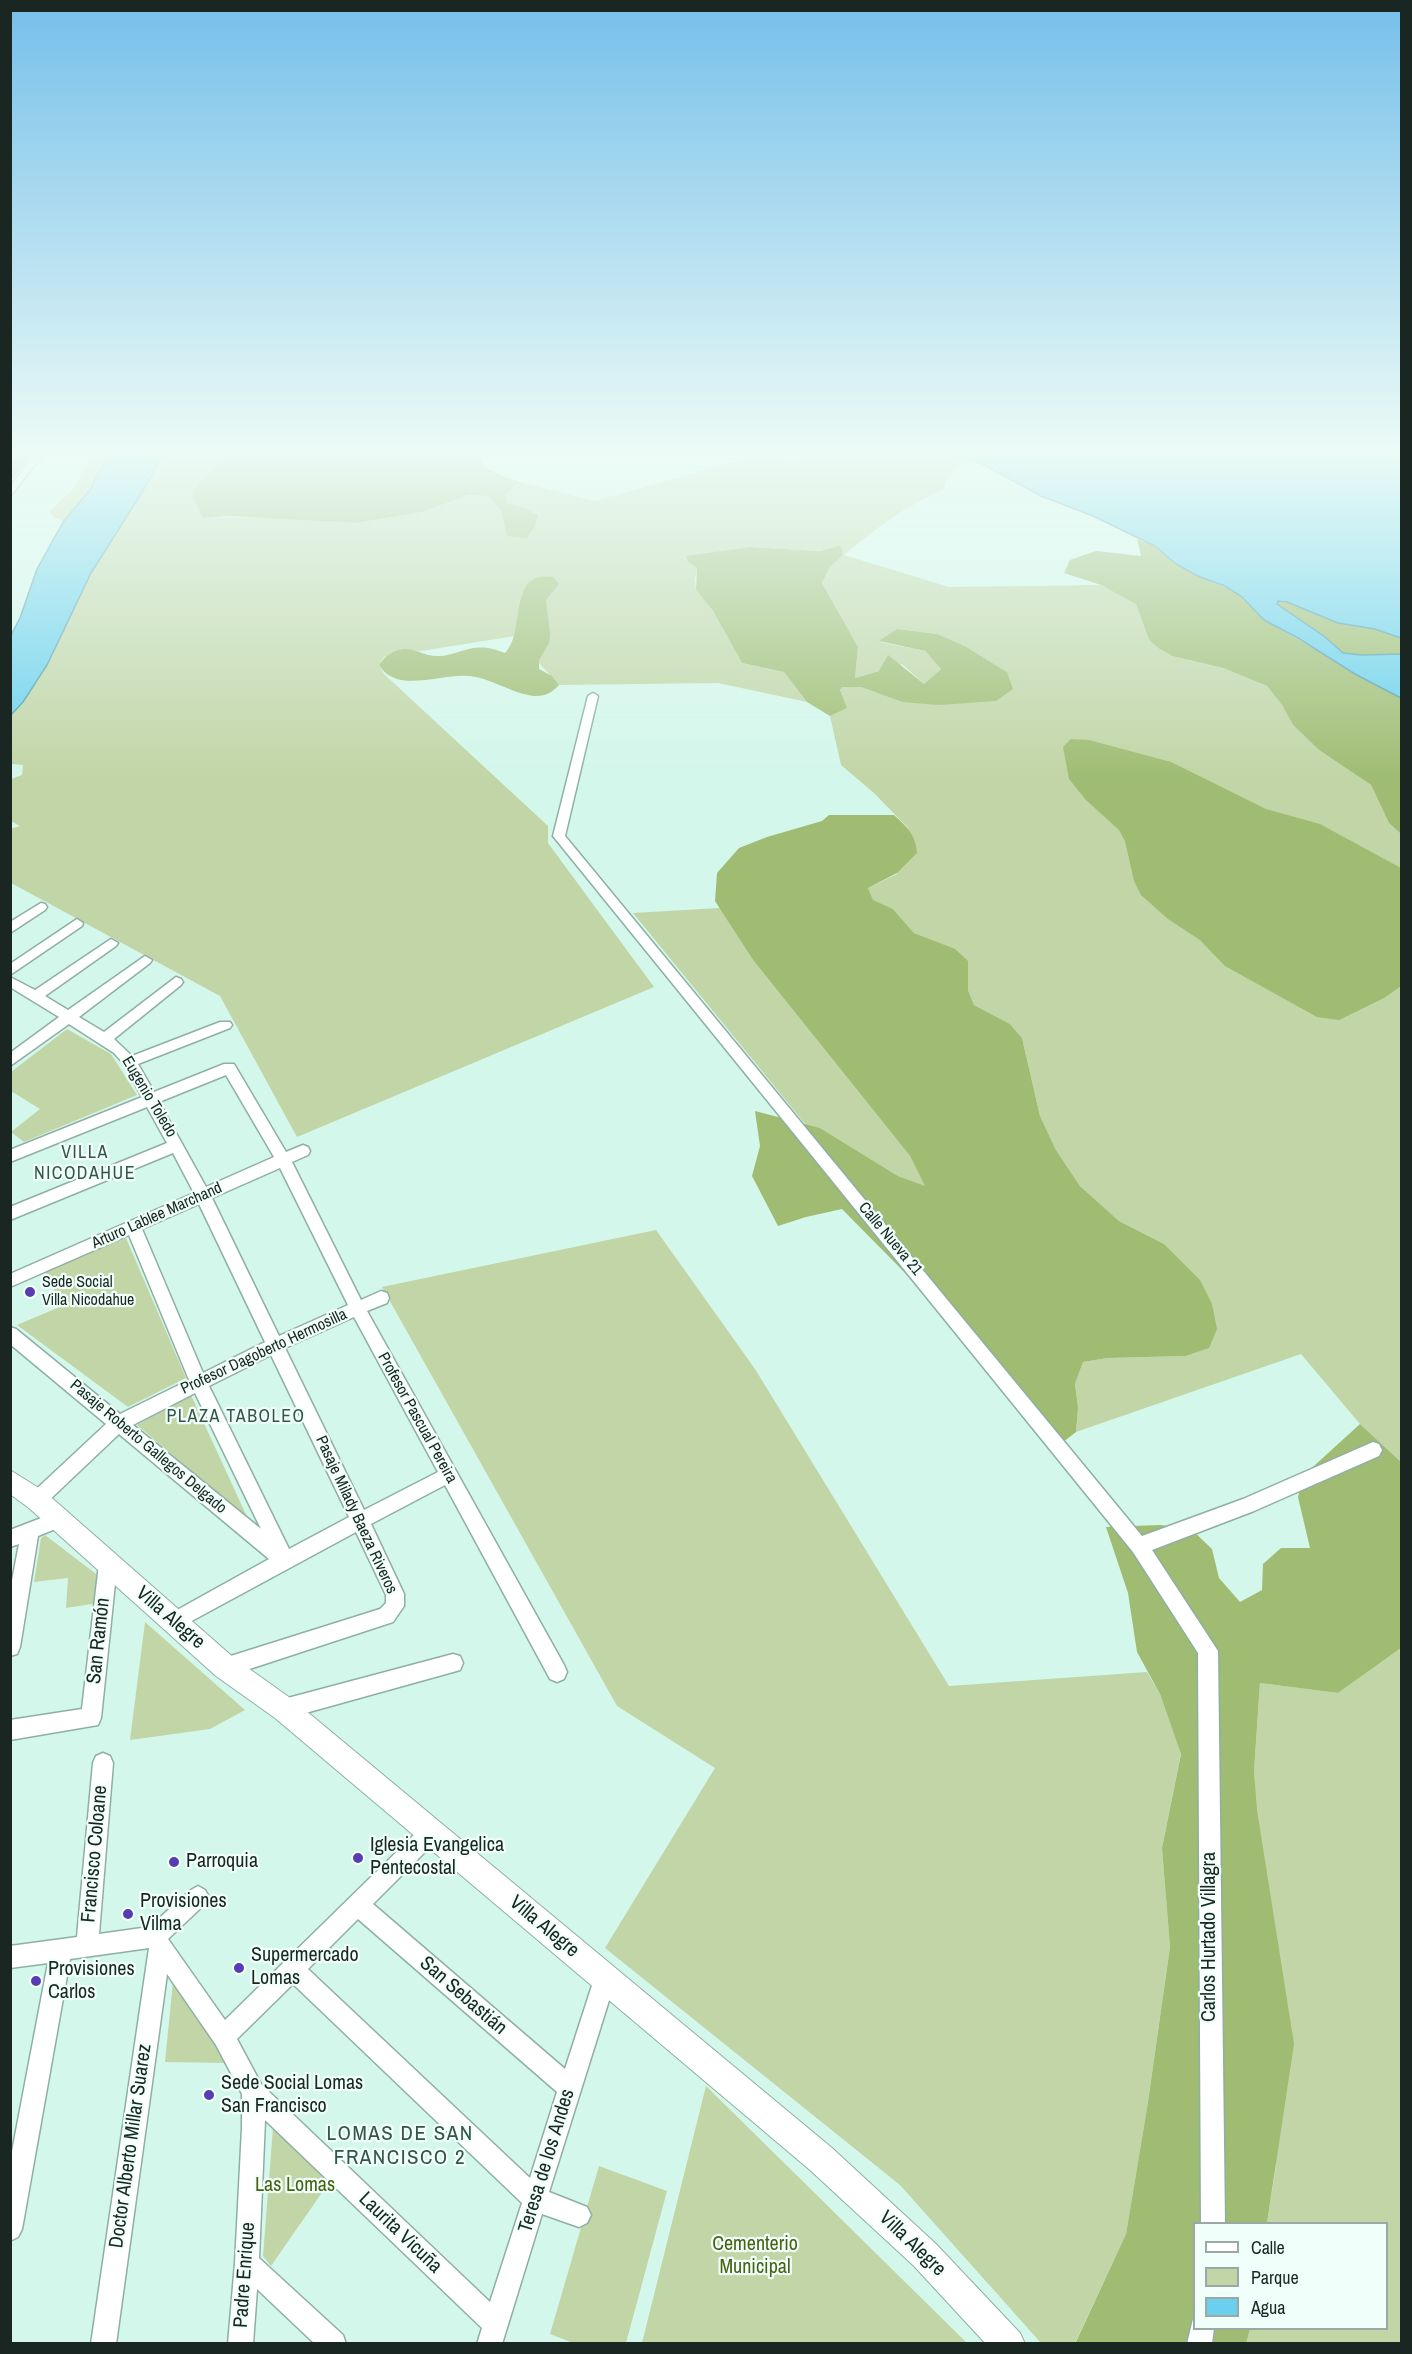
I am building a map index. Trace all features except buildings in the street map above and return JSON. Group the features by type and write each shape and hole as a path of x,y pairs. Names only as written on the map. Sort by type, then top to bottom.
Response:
{"main road":[{"name":"Villa Alegre","path":"10,1479 37,1500 225,1667 284,1709 821,2159 925,2255 1009,2343"}],"street":[{"name":"Calle Nueva 21","path":"593,696 559,836 928,1285 1138,1546 1208,1651"},
{"path":"10,929 41,907"},
{"path":"10,971 77,922"},
{"path":"36,996 111,943"},
{"path":"10,1061 145,960"},
{"name":"Eugenio Toledo","path":"10,981 120,1049 130,1062 203,1195"},
{"path":"105,1039 176,982"},
{"path":"130,1062 225,1025"},
{"name":"Profesor Pascual Pereira","path":"151,1099 229,1068 284,1160 357,1308 557,1672"},
{"path":"10,1156 151,1099"},
{"path":"10,1214 177,1145"},
{"name":"Arturo Lablee Marchand","path":"10,1281 303,1151"},
{"name":"Pasaje Milady Baeza Riveros","path":"203,1195 397,1602 394,1609 386,1616 225,1667"},
{"path":"132,1226 198,1382 285,1560"},
{"name":"Profesor Dagoberto Hermosilla","path":"37,1500 119,1423 275,1345 381,1298"},
{"name":"Pasaje Roberto Gallegos Delgado","path":"10,1334 285,1560"},
{"path":"1138,1546 1248,1505 1373,1450"},
{"path":"175,1621 285,1560 448,1475"},
{"path":"10,1539 57,1520"},
{"path":"10,1647 30,1532"},
{"name":"San Ramón","path":"10,1730 91,1718 108,1564"},
{"name":"Carlos Hurtado Villagra","path":"1208,1651 1213,2222"},
{"path":"284,1709 453,1663"},
{"name":"Francisco Coloane","path":"87,1945 104,1763"},
{"path":"224,2037 430,1833"},
{"path":"10,1957 87,1945 157,1942 198,1897"},
{"name":"San Sebastián","path":"358,1905 569,2087"},
{"name":"Padre Enrique","path":"157,1942 224,2037 253,2092 254,2128 247,2264 240,2343"},
{"name":"Doctor Alberto Millar Suarez","path":"103,2343 157,1942"},
{"path":"10,2229 61,1949"},
{"path":"293,1968 535,2199 579,2215"},
{"name":"Teresa de los Andes","path":"492,2334 605,1978"},
{"name":"Laurita Vicuña","path":"253,2092 492,2334"},
{"path":"247,2264 334,2343"}],"green space":[{"path":"99,560 687,560 697,568 696,590 713,611 742,663 784,672 807,702 718,683 559,685 515,636 384,657 379,665 384,674 548,826 548,843 654,987 297,1137 220,996 11,883 10,829 20,826 11,821 11,779 22,775 23,765 11,764 11,715 47,665"},
{"path":"687,560 838,560 830,567 822,583 858,647 855,678 879,671 888,655 924,684 941,669 925,651 879,641 897,629 937,634 965,646 1007,672 1013,689 996,701 939,705 902,702 861,687 842,687 840,690 847,708 830,716 807,702 784,672 742,663 713,611 696,590 697,568"},
{"path":"838,560 860,560 949,587 1101,585 1127,597 1136,604 1149,640 1158,648 1172,656 1223,668 1267,686 1282,705 1293,725 1319,750 1371,785 1389,823 1401,834 1401,1462 1360,1424 1301,1354 1076,1432 1078,1408 1075,1384 1083,1362 1108,1358 1185,1356 1164,1244 1119,1221 1080,1186 1056,1150 1040,1116 1022,1038 1010,1024 974,1005 968,990 934,941 914,933 893,909 873,901 868,888 897,874 908,828 874,793 841,765 830,716 846,708 840,690 842,687 861,687 902,702 1007,672 965,646 936,634 897,629 880,642 925,651 941,669 924,684 902,664 855,678 858,647 822,583 830,567"},
{"path":"1070,560 1171,560 1198,576 1232,590 1264,620 1401,698 1401,834 1389,823 1371,785 1319,750 1293,725 1282,705 1267,686 1223,668 1172,656 1158,648 1149,640 1136,604 1101,585 1064,573"},
{"path":"553,577 559,584 546,600 550,634 549,643 539,660 539,669 552,676 559,685 548,694 526,695 484,679 467,676 407,681 387,674 379,665 391,653 405,649 438,656 482,647 505,653 511,645 520,603 527,585 536,578"},
{"path":"1278,601 1287,602 1338,623 1375,629 1401,638 1401,654 1343,653 1325,637 1277,604"},
{"path":"1071,739 1089,740 1171,762 1266,809 1320,824 1401,868 1401,986 1384,998 1339,1020 1317,1017 1225,966 1200,940 1168,919 1141,895 1134,881 1125,841 1119,830 1086,800 1069,779 1063,747"},
{"path":"829,815 894,815 907,828 915,841 917,853 897,873 868,888 873,900 893,909 914,933 955,949 968,961 968,990 974,1005 1010,1024 1022,1038 1040,1116 1056,1150 1080,1186 1119,1221 1164,1244 1200,1280 1212,1304 1217,1329 1209,1348 1185,1356 1108,1358 1083,1362 1075,1384 1078,1408 1076,1432 1053,1450 910,1278 842,1209 778,1226 752,1176 760,1146 755,1111 820,1128 898,1176 925,1186 910,1156 753,960 715,901 717,873 739,848 822,821"},
{"path":"720,908 753,960 910,1156 926,1187 898,1176 820,1128 806,1125 633,913"},
{"path":"67,1029 111,1054 137,1095 24,1142 11,1132 40,1109 11,1091 11,1072"},
{"path":"656,1230 755,1369 949,1686 1147,1672 1160,1694 1181,1753 1162,1848 1170,1947 1126,2234 1075,2343 1041,2343 900,2185 605,1948 715,1768 617,1706 382,1287"},
{"path":"126,1238 186,1378 128,1407 17,1325 62,1306 45,1272"},
{"path":"191,1395 248,1519 137,1425"},
{"path":"1360,1424 1401,1462 1401,1648 1338,1693 1260,1683 1254,1771 1257,1810 1294,2044 1267,2222 1193,2222 1193,2330 1250,2330 1246,2344 1075,2344 1126,2234 1170,1947 1162,1848 1181,1754 1160,1694 1137,1652 1128,1593 1106,1527 1160,1525 1190,1528 1212,1549 1219,1578 1240,1602 1262,1590 1263,1564 1281,1548 1310,1548 1298,1497 1304,1475"},
{"path":"45,1535 100,1577 98,1603 66,1608 68,1578 34,1582 41,1538"},
{"path":"145,1622 245,1710 210,1729 130,1740"},
{"path":"1401,1648 1401,2343 1246,2344 1250,2330 1388,2330 1388,2222 1267,2222 1276,2166 1254,1771 1260,1683 1338,1693"},
{"path":"180,1981 225,2063 165,2062 173,1982"},
{"name":"Cementerio Municipal","path":"706,2086 967,2343 642,2343"},
{"name":"Las Lomas","path":"273,2128 330,2181 271,2266 263,2256"},
{"path":"599,2166 667,2191 626,2343 573,2343 550,2334"}],"water":[{"path":"42,560 99,560 47,665 23,702 11,715 11,635 20,618"},
{"path":"1171,560 1401,560 1401,638 1375,629 1338,623 1287,602 1278,601 1277,604 1325,637 1343,653 1401,654 1401,698 1355,674 1298,638 1264,620 1242,597 1225,586 1198,576"}],"place":[{"name":"Sede Social Villa Nicodahue","path":"30,1292"},
{"name":"Iglesia Evangelica Pentecostal","path":"358,1858"},
{"name":"Parroquia","path":"174,1862"},
{"name":"Provisiones Vilma","path":"128,1914"},
{"name":"Supermercado Lomas","path":"239,1968"},
{"name":"Provisiones Carlos","path":"36,1981"},
{"name":"Sede Social Lomas San Francisco","path":"209,2095"}],"district":[{"name":"VILLA NICODAHUE","path":"85,1163"},
{"name":"PLAZA TABOLEO","path":"236,1417"},
{"name":"LOMAS DE SAN FRANCISCO 2","path":"400,2146"}]}
